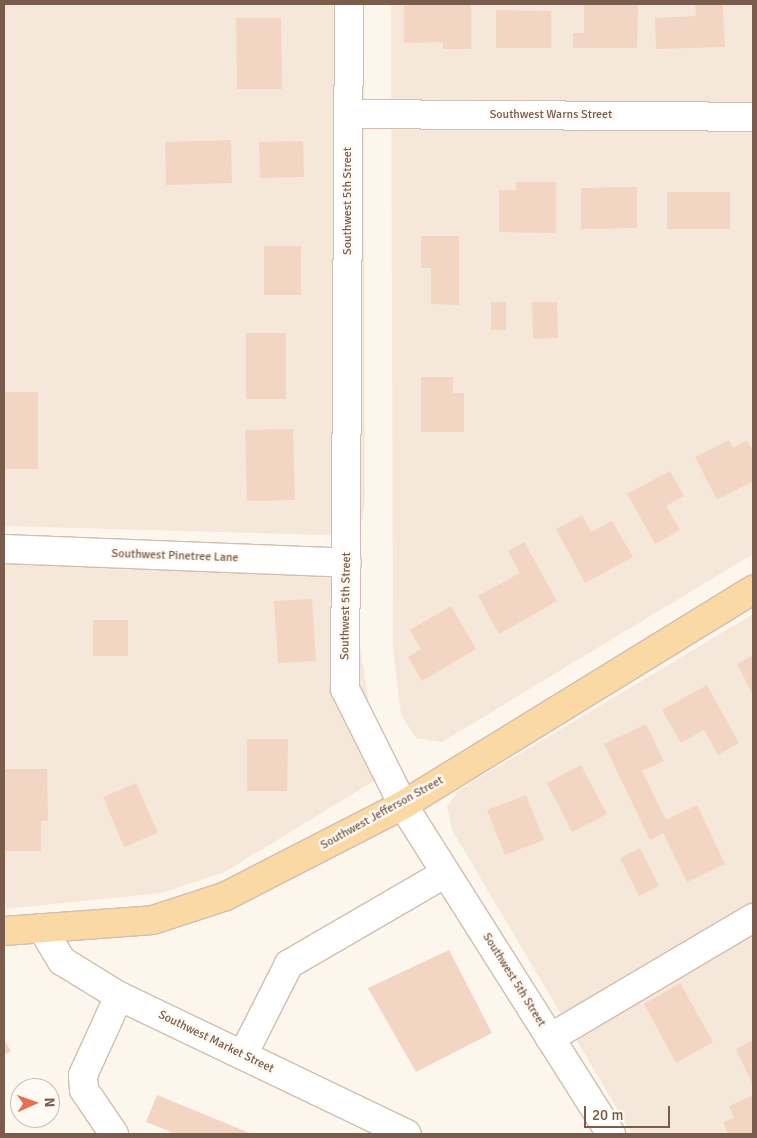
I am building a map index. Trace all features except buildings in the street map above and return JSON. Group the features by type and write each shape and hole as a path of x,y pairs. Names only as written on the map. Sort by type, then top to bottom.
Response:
{"main road":[{"name":"Southwest Jefferson Street","path":"4,931 153,920 217,899 403,805 753,590"}],"street":[{"name":"Southwest 5th Street","path":"349,4 345,689 403,805 611,1134"},
{"name":"Southwest Warns Street","path":"348,114 753,117"},
{"name":"Southwest Pinetree Lane","path":"4,548 347,563"},
{"path":"243,1055 289,964 446,873"},
{"path":"550,1038 753,918"},
{"name":"Southwest Market Street","path":"42,928 62,961 120,996 407,1134"},
{"path":"114,1134 84,1090 83,1075 120,996"}],"shaded area":[{"path":"4,4 364,4 365,499 362,521 348,532 323,535 4,526"},
{"path":"391,4 753,4 753,554 442,742 416,738 401,715 393,647"},
{"path":"4,552 332,562 358,587 360,645 374,737 377,779 225,872 162,893 4,909"},
{"path":"753,614 753,1134 632,1134 452,830 447,806 459,790"}]}
